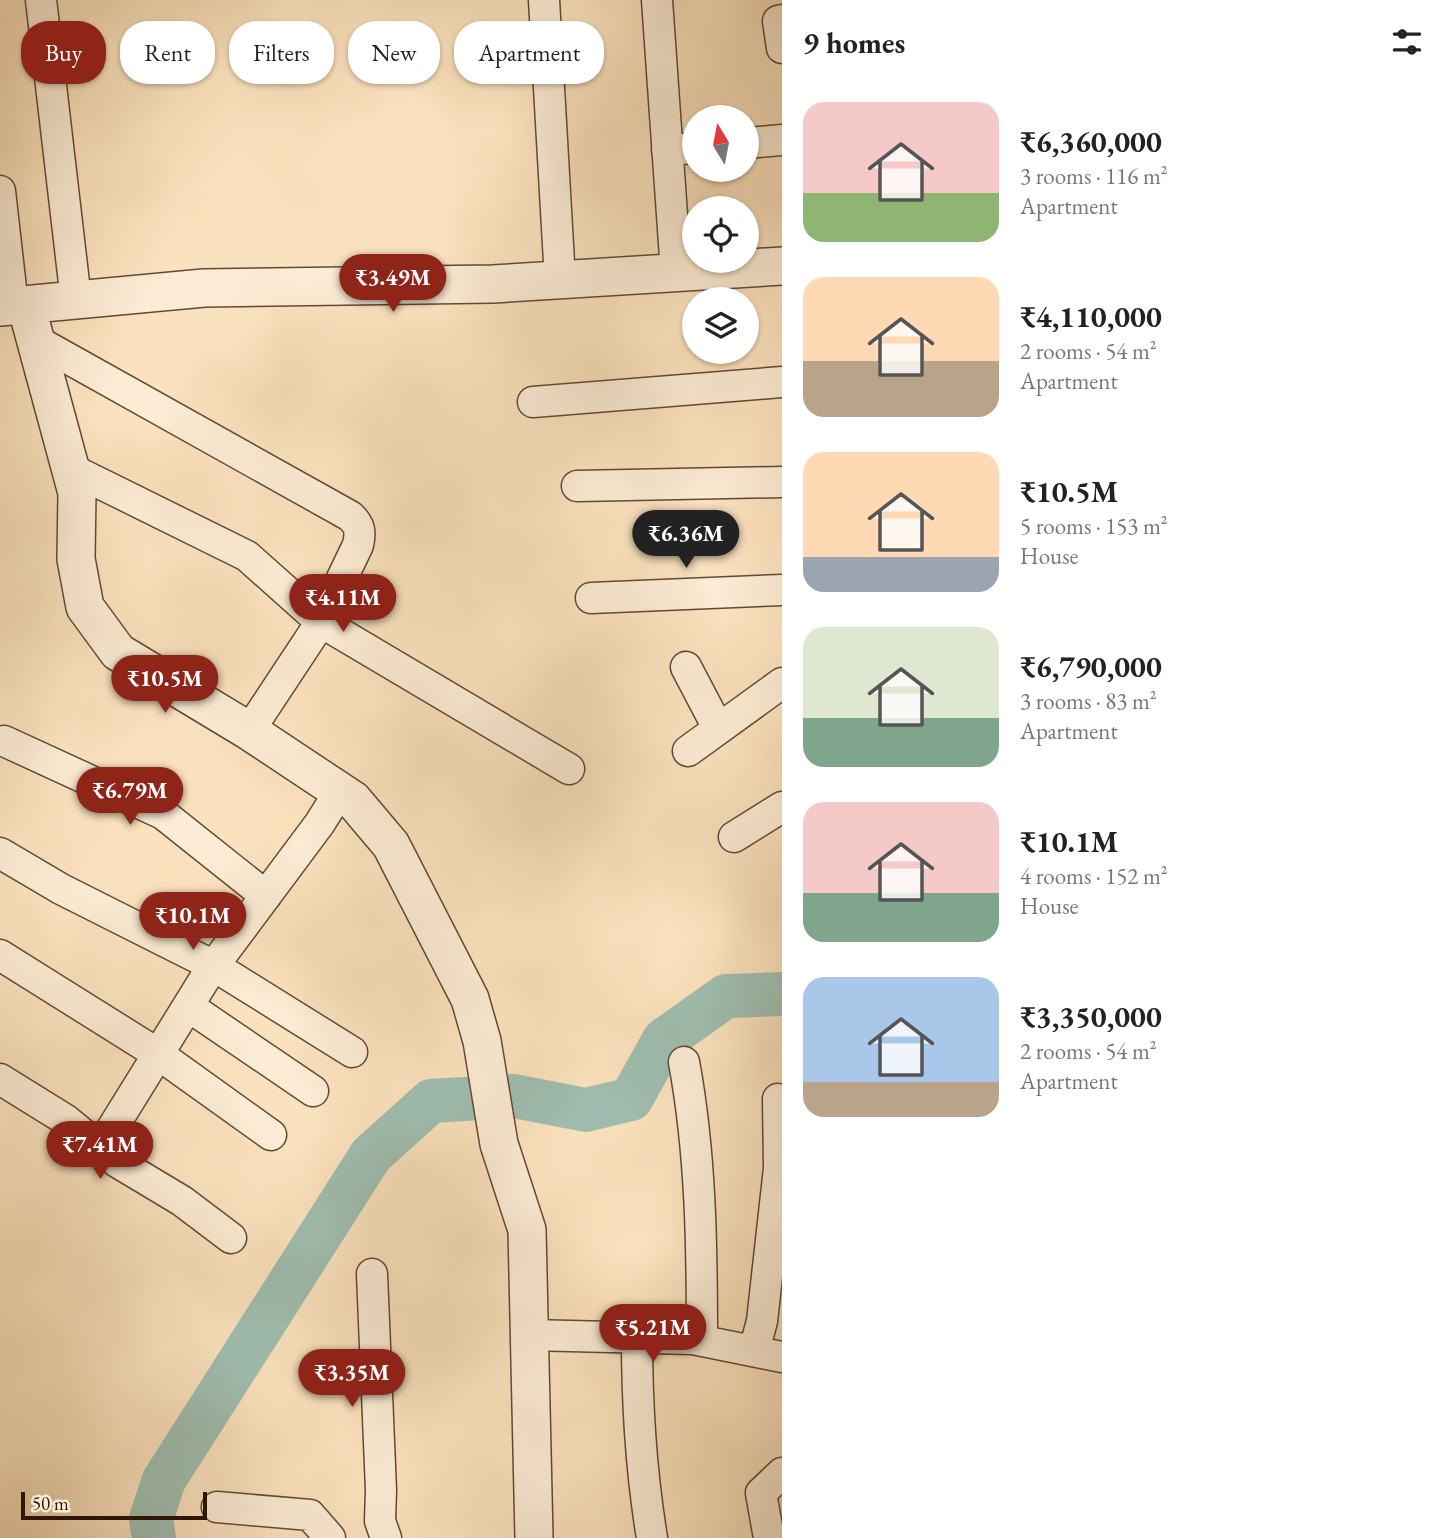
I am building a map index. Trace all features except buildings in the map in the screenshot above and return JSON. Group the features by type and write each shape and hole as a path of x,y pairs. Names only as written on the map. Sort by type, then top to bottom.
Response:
{"street":[{"path":"41,0 76,300"},
{"path":"544,0 560,280"},
{"path":"657,0 681,149 676,272"},
{"path":"782,20 778,21 782,48"},
{"path":"760,142 782,140"},
{"path":"0,191 13,306 37,341 78,493 76,559 85,607 118,652 249,732 353,800 391,845 470,999 482,1041 499,1144 527,1230 534,1538"},
{"path":"13,306 204,288 493,284 782,266"},
{"path":"37,341 358,523 358,545 321,622 249,732"},
{"path":"533,402 782,382"},
{"path":"71,469 247,556 321,622 569,769"},
{"path":"577,486 782,482"},
{"path":"591,598 782,590"},
{"path":"686,667 718,728"},
{"path":"688,751 782,683"},
{"path":"4,741 163,814 266,895"},
{"path":"100,1148 214,966 320,823 340,791"},
{"path":"734,837 782,807"},
{"path":"0,853 61,890 214,966 352,1052"},
{"path":"0,955 158,1054 271,1135"},
{"path":"188,1006 313,1091"},
{"path":"684,1062 693,1111 699,1202 702,1341"},
{"path":"0,1079 66,1120 117,1162 182,1201 231,1238"},
{"path":"529,1335 702,1341 768,1354 762,1321 779,1168 778,1099"},
{"path":"372,1274 380,1521 386,1538"},
{"path":"638,1338 637,1412 643,1484 652,1538"},
{"path":"769,1538 761,1493 782,1473"},
{"path":"217,1507 310,1515 330,1538"}],"waterway":[{"path":"154,1538 151,1519 164,1480 371,1155 431,1101 514,1096 586,1110 631,1099 664,1040 726,996 782,994"}]}
